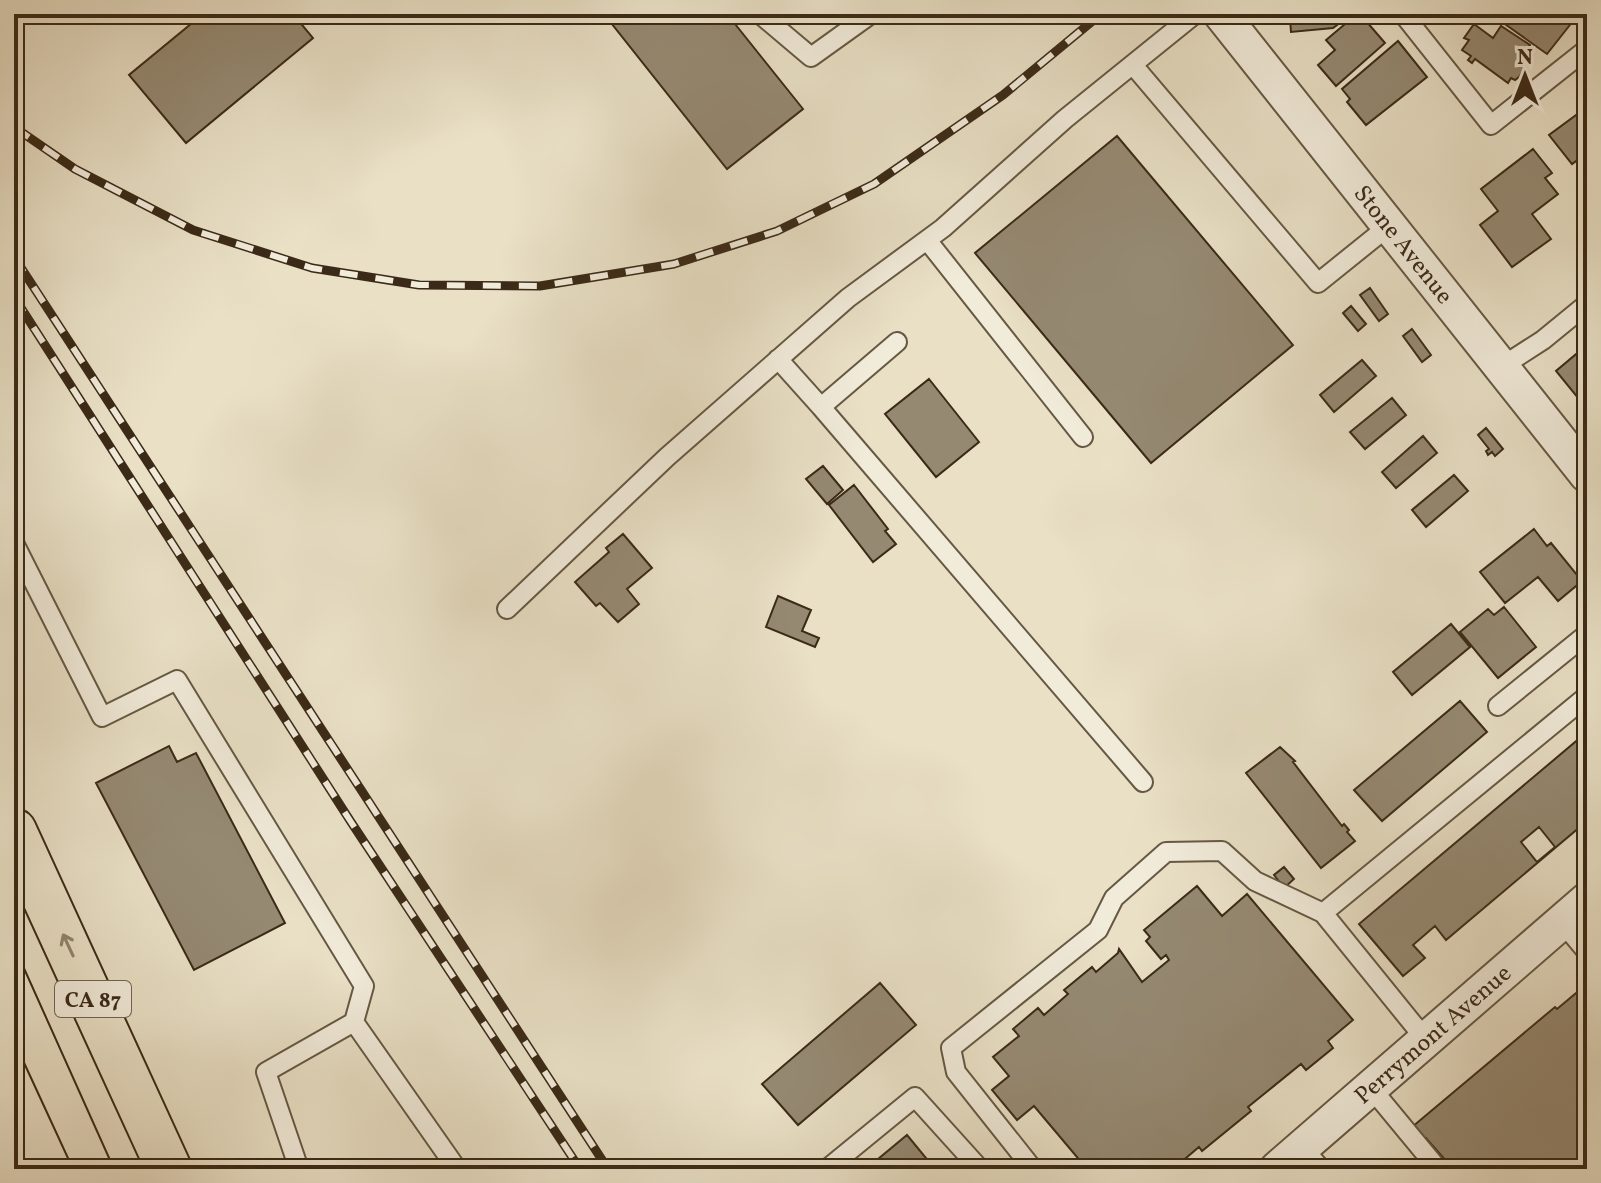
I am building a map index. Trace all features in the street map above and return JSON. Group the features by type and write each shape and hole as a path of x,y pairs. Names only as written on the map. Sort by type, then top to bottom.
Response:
{"highway":[{"name":"CA 87","path":"14,831 169,1169"},
{"path":"112,1041 190,1169"}],"street":[{"name":"Stone Avenue","path":"1221,14 1587,475"},
{"name":"Perrymont Avenue","path":"1300,1162 1371,1088 1574,911"}],"lane":[{"path":"760,14 811,57 871,14"},
{"path":"507,609 667,457 848,298 943,228 1065,119 1195,14"},
{"path":"1403,14 1491,125 1587,49"},
{"path":"1133,65 1318,283 1390,225"},
{"path":"927,240 1083,437"},
{"path":"1501,367 1543,340 1587,304"},
{"path":"821,407 897,342"},
{"path":"778,359 1143,782"},
{"path":"14,543 102,717 177,680 364,986 354,1022 266,1072 299,1169"},
{"path":"1498,706 1587,634"},
{"path":"1323,913 1587,696"},
{"path":"1033,1169 956,1072 951,1048 1098,930 1114,898 1166,852 1222,851 1255,881 1323,913 1426,1040"},
{"path":"1574,911 1587,952"},
{"path":"354,1022 457,1169"},
{"path":"1371,1088 1438,1169"},
{"path":"827,1169 915,1097 980,1169"}],"building":[{"path":"203,14 293,14 313,38 186,143 129,75"},
{"path":"604,14 727,14 803,109 727,169"},
{"path":"1280,14 1348,14 1348,17 1333,28 1291,32 1290,18 1281,19"},
{"path":"1357,14 1385,43 1336,86 1318,65 1335,50 1326,40"},
{"path":"1497,14 1563,14 1573,21 1547,54 1495,17"},
{"path":"1474,24 1493,38 1501,26 1530,45 1521,57 1529,63 1519,77 1515,80 1511,78 1508,83 1475,59 1472,63 1468,60 1471,56 1462,50 1469,40 1464,38"},
{"path":"1398,41 1427,77 1366,125 1347,102 1350,99 1342,89"},
{"path":"1587,107 1587,153 1572,164 1549,135"},
{"path":"1117,136 1293,345 1151,463 975,253"},
{"path":"1533,149 1552,173 1545,178 1558,194 1532,214 1551,239 1512,267 1480,225 1498,211 1481,189"},
{"path":"1370,288 1388,314 1379,321 1360,295"},
{"path":"1351,306 1366,324 1358,331 1343,313"},
{"path":"1412,329 1431,355 1422,362 1403,336"},
{"path":"1587,345 1587,409 1556,371"},
{"path":"1362,360 1376,376 1334,412 1320,395"},
{"path":"929,379 979,442 936,477 885,414"},
{"path":"1392,398 1406,415 1365,449 1350,432"},
{"path":"1486,428 1503,449 1495,456 1492,452 1488,455 1486,451 1489,449 1478,435"},
{"path":"1423,436 1437,453 1396,488 1382,472"},
{"path":"823,466 843,490 827,504 806,479"},
{"path":"1454,475 1468,491 1426,527 1412,510"},
{"path":"854,485 896,544 873,562 829,505"},
{"path":"1534,529 1547,546 1551,543 1582,581 1558,601 1538,577 1505,603 1480,572"},
{"path":"623,534 652,568 627,589 639,604 618,622 600,603 596,606 575,582 609,552 606,548"},
{"path":"778,596 811,610 802,631 819,638 815,647 766,627"},
{"path":"1504,607 1536,647 1498,678 1460,632 1488,609 1494,615"},
{"path":"1451,624 1470,647 1412,695 1393,672"},
{"path":"1460,701 1487,732 1382,821 1354,790"},
{"path":"1587,732 1587,821 1446,940 1435,926 1413,945 1425,958 1403,976 1359,924","holes":["1539,827 1555,847 1537,862 1521,842"]},
{"path":"169,746 177,762 196,753 285,923 194,970 96,783"},
{"path":"1280,747 1295,761 1355,841 1321,868 1246,773"},
{"path":"1284,867 1294,879 1284,888 1274,875"},
{"path":"1197,886 1222,916 1247,894 1353,1020 1328,1041 1333,1048 1306,1070 1301,1064 1248,1107 1251,1111 1202,1151 1199,1147 1173,1169 1087,1169 1034,1106 1017,1120 992,1090 1009,1076 993,1057 1019,1036 1013,1029 1038,1008 1044,1015 1068,994 1064,990 1092,967 1096,972 1119,949 1142,982 1169,960 1166,955 1161,959 1146,941 1150,937 1144,930"},
{"path":"880,983 916,1025 798,1125 762,1084"},
{"path":"1587,984 1587,1169 1453,1169 1412,1127 1555,1007 1557,1009"},
{"path":"907,1135 935,1169 866,1169"}],"tram line":[{"path":"14,946 114,1169"},
{"path":"14,1041 73,1169"}],"railway":[{"path":"14,127 75,169 193,230 312,268 419,285 540,286 674,264 777,231 874,184 1003,95 1101,14"},
{"path":"14,257 608,1169"},
{"path":"14,297 351,822 580,1169"}]}
